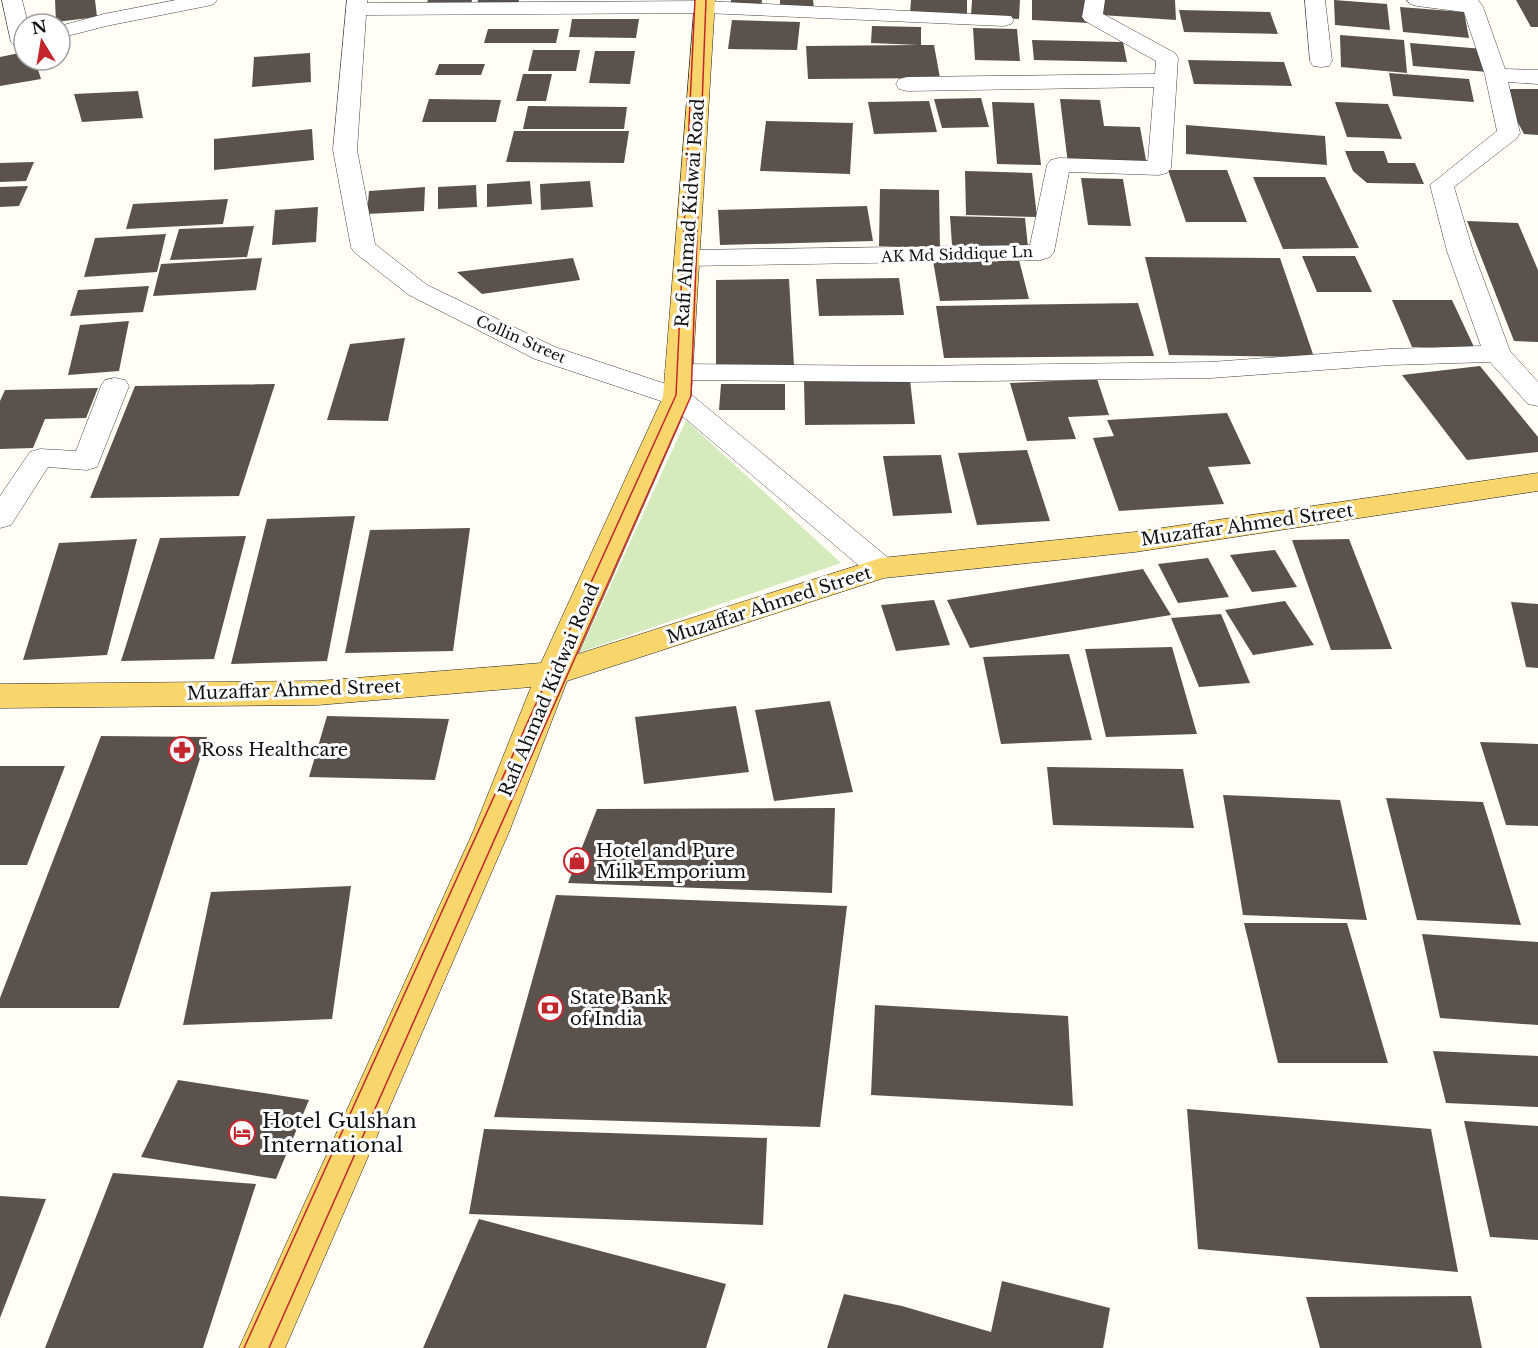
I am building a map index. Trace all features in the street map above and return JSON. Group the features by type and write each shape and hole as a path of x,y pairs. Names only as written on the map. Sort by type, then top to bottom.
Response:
{"main road":[{"name":"Rafi Ahmad Kidwai Road","path":"262,1348 486,843 553,674 677,385 705,3"},
{"name":"Muzaffar Ahmed Street","path":"0,696 318,693 553,674 881,568 1135,542 1538,482"}],"street":[{"path":"72,29 104,20 207,0"},
{"name":"AK Md Siddique Ln","path":"687,258 1041,252 1059,165 1159,168 1167,58 1092,17 1095,0"},
{"path":"1315,0 1321,61"},
{"path":"1417,0 1471,4 1496,75 1509,133 1442,185 1460,251 1497,354 1538,398"},
{"path":"357,4 705,3 1004,20"},
{"name":"Collin Street","path":"357,4 345,150 363,247 418,291 545,353 677,385 881,568"},
{"path":"1496,75 1538,77"},
{"path":"907,84 1164,80"},
{"path":"677,385 909,374 1211,370 1390,357 1497,354"},
{"path":"0,518 40,458 87,461 115,386"}],"green space":[{"path":"686,420 841,563 580,652"}],"building":[{"path":"55,0 95,0 97,17 72,20 72,12 56,12"},
{"path":"428,0 472,0 471,5 426,5"},
{"path":"478,0 519,0 518,5 477,4"},
{"path":"731,0 762,0 761,7 730,6"},
{"path":"780,0 813,0 814,8 780,8"},
{"path":"911,0 967,0 967,16 910,14"},
{"path":"972,0 1020,0 1019,19 971,16"},
{"path":"1032,0 1088,0 1089,23 1032,20"},
{"path":"1102,0 1175,0 1176,20 1101,15"},
{"path":"1334,0 1387,4 1390,30 1335,25"},
{"path":"1516,0 1538,0 1538,27 1531,27"},
{"path":"1400,7 1464,12 1469,38 1403,32"},
{"path":"1179,10 1270,12 1278,34 1184,32"},
{"path":"572,19 639,19 636,38 569,37"},
{"path":"732,20 800,22 797,50 728,49"},
{"path":"872,26 921,27 921,45 934,45 940,78 808,79 806,46 918,45 871,43"},
{"path":"973,28 1017,29 1020,61 975,60"},
{"path":"488,29 559,29 556,43 484,43"},
{"path":"1340,35 1404,40 1407,73 1341,67"},
{"path":"1032,40 1123,42 1127,62 1034,60"},
{"path":"1410,43 1484,49 1488,72 1413,66"},
{"path":"533,50 580,50 576,71 528,71"},
{"path":"595,51 635,51 630,84 589,83"},
{"path":"310,53 311,82 252,87 254,57"},
{"path":"12,54 12,72 39,72 41,79 0,86 0,57"},
{"path":"1188,60 1284,62 1292,86 1194,84"},
{"path":"439,64 485,64 481,75 435,75"},
{"path":"1389,73 1469,79 1474,102 1393,96"},
{"path":"523,74 552,74 546,101 516,101"},
{"path":"1500,89 1538,89 1538,135 1524,134"},
{"path":"138,91 143,118 82,122 74,94"},
{"path":"981,98 989,127 942,128 934,99"},
{"path":"429,99 501,100 496,122 422,122"},
{"path":"1060,99 1100,100 1104,126 1140,127 1147,166 1068,164"},
{"path":"929,101 937,132 874,134 868,102"},
{"path":"992,102 1034,103 1041,165 997,164"},
{"path":"1335,102 1388,104 1402,139 1347,137"},
{"path":"528,106 627,107 624,129 523,129"},
{"path":"766,121 853,123 850,174 760,171"},
{"path":"1186,125 1325,136 1327,165 1186,154"},
{"path":"312,129 314,160 214,170 214,139"},
{"path":"514,131 629,131 624,163 506,162"},
{"path":"1345,151 1384,151 1388,163 1415,163 1424,184 1367,183 1353,171"},
{"path":"34,162 26,181 0,182 0,163"},
{"path":"1168,170 1227,170 1247,222 1186,222"},
{"path":"965,171 1032,173 1037,217 966,215"},
{"path":"1253,177 1325,177 1359,248 1283,249"},
{"path":"1081,178 1123,179 1131,226 1088,225"},
{"path":"530,181 532,204 487,207 487,184"},
{"path":"590,181 593,207 541,210 540,184"},
{"path":"476,185 477,207 438,209 438,187"},
{"path":"28,186 19,206 0,207 0,187"},
{"path":"425,187 424,211 367,214 369,191"},
{"path":"880,189 939,190 940,248 879,246"},
{"path":"228,199 223,224 126,229 133,204"},
{"path":"867,206 873,241 720,245 718,210"},
{"path":"318,207 316,242 272,245 275,210"},
{"path":"950,216 1025,218 1028,247 952,245"},
{"path":"1467,221 1518,223 1538,270 1538,342 1514,341"},
{"path":"254,226 247,257 170,260 179,229"},
{"path":"166,234 157,272 84,277 95,238"},
{"path":"1302,256 1355,256 1372,292 1317,292"},
{"path":"1145,257 1280,258 1314,357 1169,355"},
{"path":"262,258 256,290 153,296 161,264"},
{"path":"573,258 580,280 482,294 457,272"},
{"path":"1019,260 1029,299 940,301 933,261"},
{"path":"899,278 904,315 819,316 816,279"},
{"path":"789,279 794,366 716,367 716,280"},
{"path":"149,286 143,312 70,316 78,290"},
{"path":"1392,300 1452,300 1474,347 1412,347"},
{"path":"1138,303 1154,356 944,358 936,306"},
{"path":"129,321 119,371 68,375 80,325"},
{"path":"405,338 388,421 327,420 350,344"},
{"path":"1480,366 1538,437 1538,452 1467,460 1402,375"},
{"path":"1097,379 1109,415 1068,417 1076,439 1027,441 1010,383"},
{"path":"910,380 915,424 805,425 804,381"},
{"path":"275,384 239,496 90,498 135,386"},
{"path":"721,384 785,384 785,410 719,410"},
{"path":"98,388 86,418 45,419 33,448 0,449 0,401 5,390"},
{"path":"1227,413 1251,464 1208,467 1224,504 1119,511 1093,438 1114,436 1107,420"},
{"path":"1027,450 1050,521 977,525 958,453"},
{"path":"941,455 952,513 893,516 883,456"},
{"path":"355,516 327,661 231,664 267,519"},
{"path":"470,528 453,651 345,653 370,530"},
{"path":"246,536 214,659 121,661 160,538"},
{"path":"137,539 107,655 23,660 59,543"},
{"path":"1349,539 1392,649 1331,650 1292,540"},
{"path":"1275,550 1297,587 1252,592 1230,555"},
{"path":"1208,558 1229,597 1178,603 1158,564"},
{"path":"1143,569 1171,615 970,648 947,600"},
{"path":"934,600 950,645 896,651 881,605"},
{"path":"1285,601 1314,645 1253,655 1225,610"},
{"path":"1511,602 1538,604 1538,668 1526,667"},
{"path":"1221,614 1250,683 1199,687 1171,618"},
{"path":"1172,647 1197,734 1106,737 1085,649"},
{"path":"1069,654 1092,740 1001,744 983,657"},
{"path":"830,701 853,792 774,801 755,710"},
{"path":"736,706 749,772 644,784 635,717"},
{"path":"327,716 449,719 435,780 309,777"},
{"path":"101,736 207,737 119,1008 0,1008 0,998"},
{"path":"1480,742 1538,744 1538,826 1506,825"},
{"path":"0,766 65,766 27,865 0,865"},
{"path":"1047,767 1183,769 1194,828 1053,825"},
{"path":"1223,795 1340,800 1367,920 1243,915"},
{"path":"1386,798 1483,802 1521,925 1417,920"},
{"path":"835,808 832,893 568,883 597,809"},
{"path":"351,886 332,1019 183,1025 211,892"},
{"path":"556,895 847,906 820,1127 494,1117"},
{"path":"1244,923 1347,923 1388,1063 1278,1063"},
{"path":"1422,934 1538,942 1538,1025 1440,1018"},
{"path":"875,1005 1068,1016 1073,1106 871,1095"},
{"path":"1433,1051 1538,1056 1538,1107 1446,1103"},
{"path":"178,1080 309,1100 276,1179 141,1157"},
{"path":"1187,1109 1431,1129 1458,1272 1198,1249"},
{"path":"1464,1121 1538,1126 1538,1240 1490,1237"},
{"path":"484,1129 767,1138 763,1225 469,1214"},
{"path":"113,1173 256,1184 203,1348 45,1348"},
{"path":"0,1196 46,1199 0,1318"},
{"path":"479,1219 726,1284 706,1348 423,1348"},
{"path":"1002,1281 1110,1308 1103,1348 827,1348 844,1294 902,1306 991,1332"},
{"path":"1471,1296 1482,1348 1320,1348 1306,1297"}],"tram line":[{"path":"244,1348 676,395 695,0"},
{"path":"269,1348 691,396 706,0"}],"place":[{"name":"Ross Healthcare","path":"182,750"},
{"name":"Hotel and Pure Milk Emporium","path":"577,861"},
{"name":"State Bank of India","path":"550,1008"},
{"name":"Hotel Gulshan International","path":"242,1133"}]}
